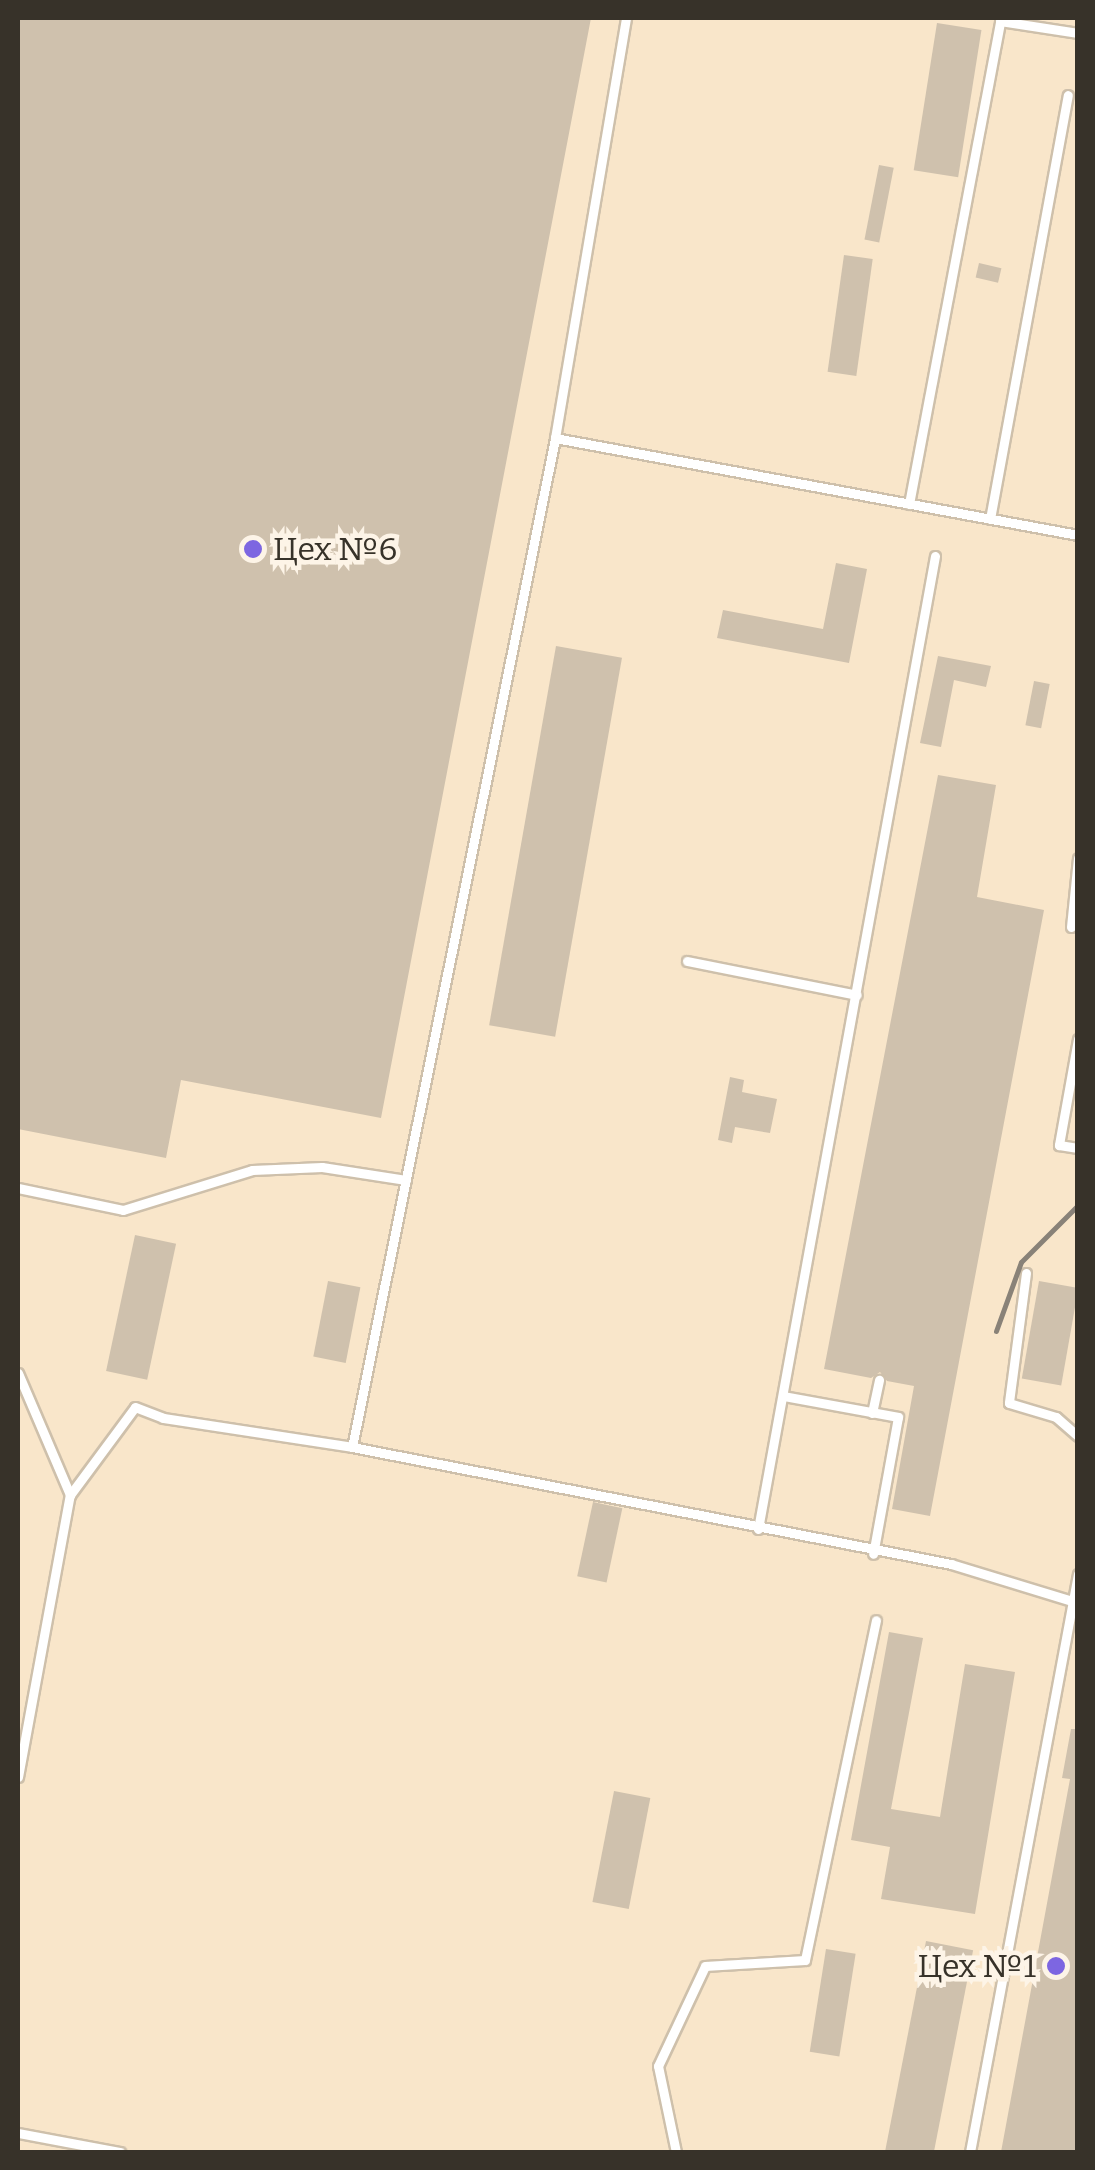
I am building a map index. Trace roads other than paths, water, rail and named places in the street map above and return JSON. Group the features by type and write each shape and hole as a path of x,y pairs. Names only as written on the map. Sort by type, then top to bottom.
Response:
{"lane":[{"path":"352,1446 555,438 626,18"},
{"path":"908,504 1000,21 1078,33"},
{"path":"990,519 1068,96"},
{"path":"555,438 1078,535"},
{"path":"758,1529 935,556"},
{"path":"1071,928 1078,858"},
{"path":"687,962 857,996"},
{"path":"1078,1039 1059,1144 1078,1148"},
{"path":"18,1188 123,1210 252,1170 322,1167 406,1180"},
{"path":"1026,1273 1009,1403 1056,1417 1078,1436"},
{"path":"18,1374 70,1495"},
{"path":"872,1412 879,1380"},
{"path":"783,1396 898,1417 873,1554"},
{"path":"18,1777 70,1495 136,1407 163,1418 352,1446 873,1554 951,1564 1072,1601"},
{"path":"970,2152 1078,1574"},
{"path":"676,2152 658,2066 705,1966 805,1960 876,1620"},
{"path":"18,2132 120,2152"}],"railway":[{"path":"996,1331 1021,1262 1078,1205"}],"place":[{"name":"Цех №6","path":"253,549"},
{"name":"Цех №1","path":"1056,1966"}]}
